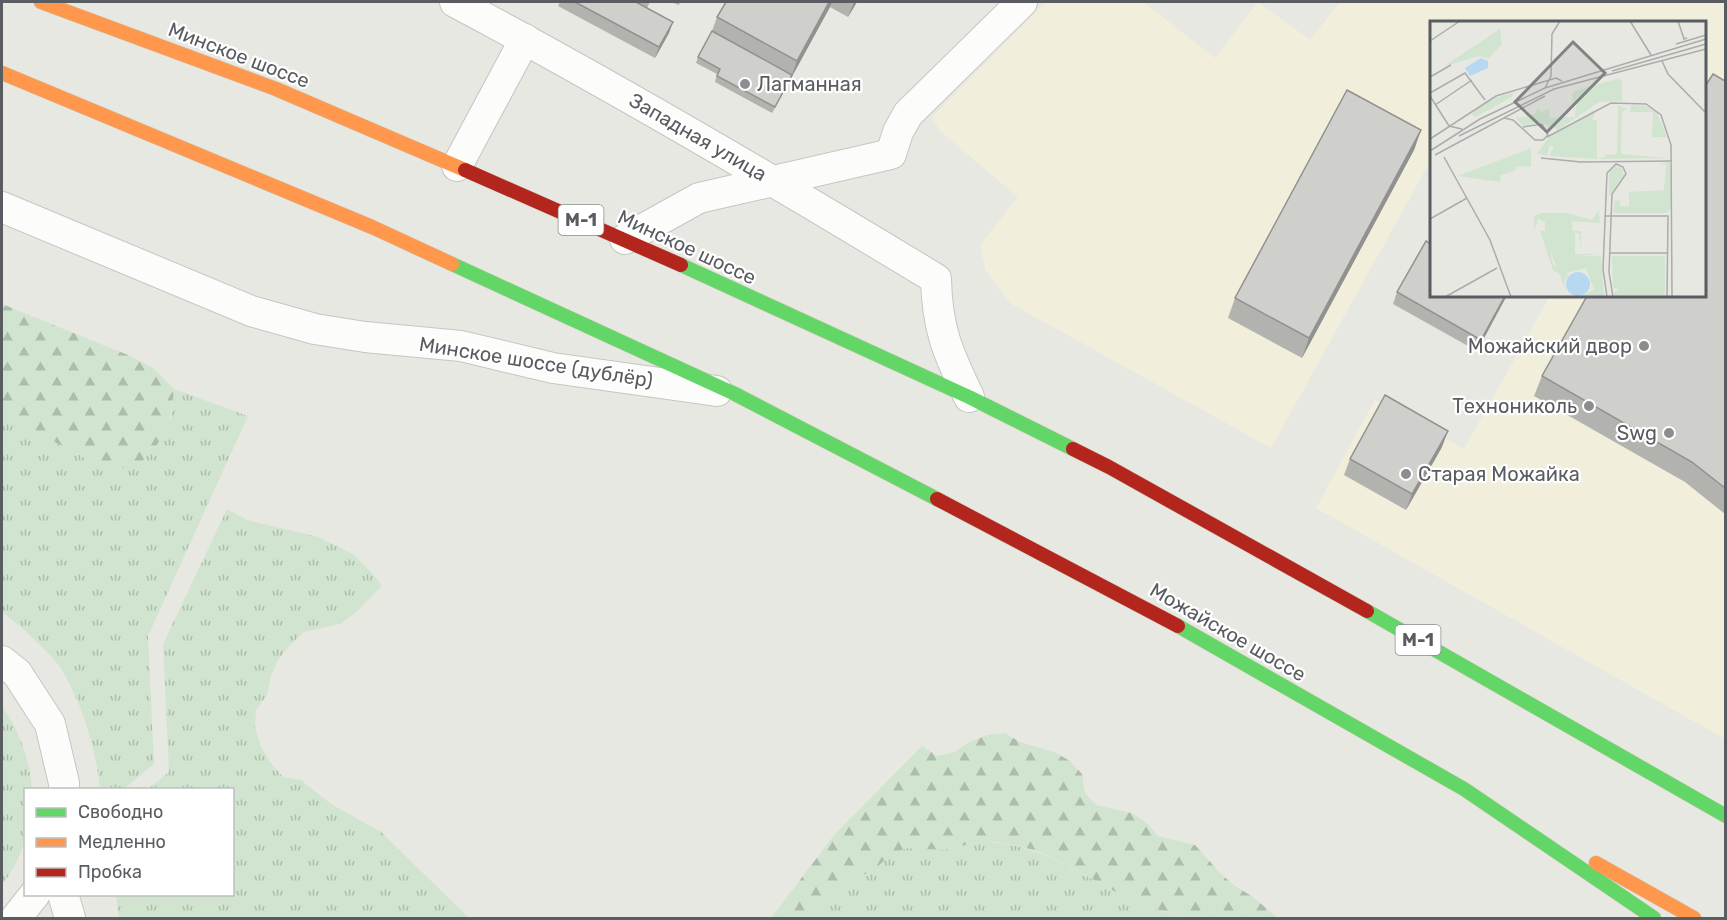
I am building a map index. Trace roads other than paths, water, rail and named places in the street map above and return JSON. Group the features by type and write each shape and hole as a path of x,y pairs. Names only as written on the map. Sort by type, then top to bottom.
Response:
{"main road":[{"name":"Минское шоссе","path":"40,2 276,89 625,239 969,397 1109,467 1725,816"},
{"path":"2,74 372,227 735,394"},
{"name":"Можайское шоссе","path":"735,394 1147,608 1694,918"},
{"path":"1464,789 1654,918"}],"street":[{"name":"Западная улица","path":"455,2 774,180 936,279 939,317 946,348 969,397"},
{"path":"625,239 699,198 891,154 898,132 908,114 1022,2"},
{"path":"457,166 525,39"},
{"name":"Минское шоссе (дублёр)","path":"2,207 251,311 315,329 365,337 461,346 553,368 735,394"},
{"path":"2,661 17,673 50,724 64,783 63,788"},
{"path":"16,918 32,896"},
{"path":"64,896 70,918"}],"place":[{"name":"Лагманная","path":"745,84"},
{"name":"Можайский двор","path":"1644,346"},
{"name":"Технониколь","path":"1589,406"},
{"name":"Swg","path":"1669,433"},
{"name":"Старая Можайка","path":"1406,474"}]}
